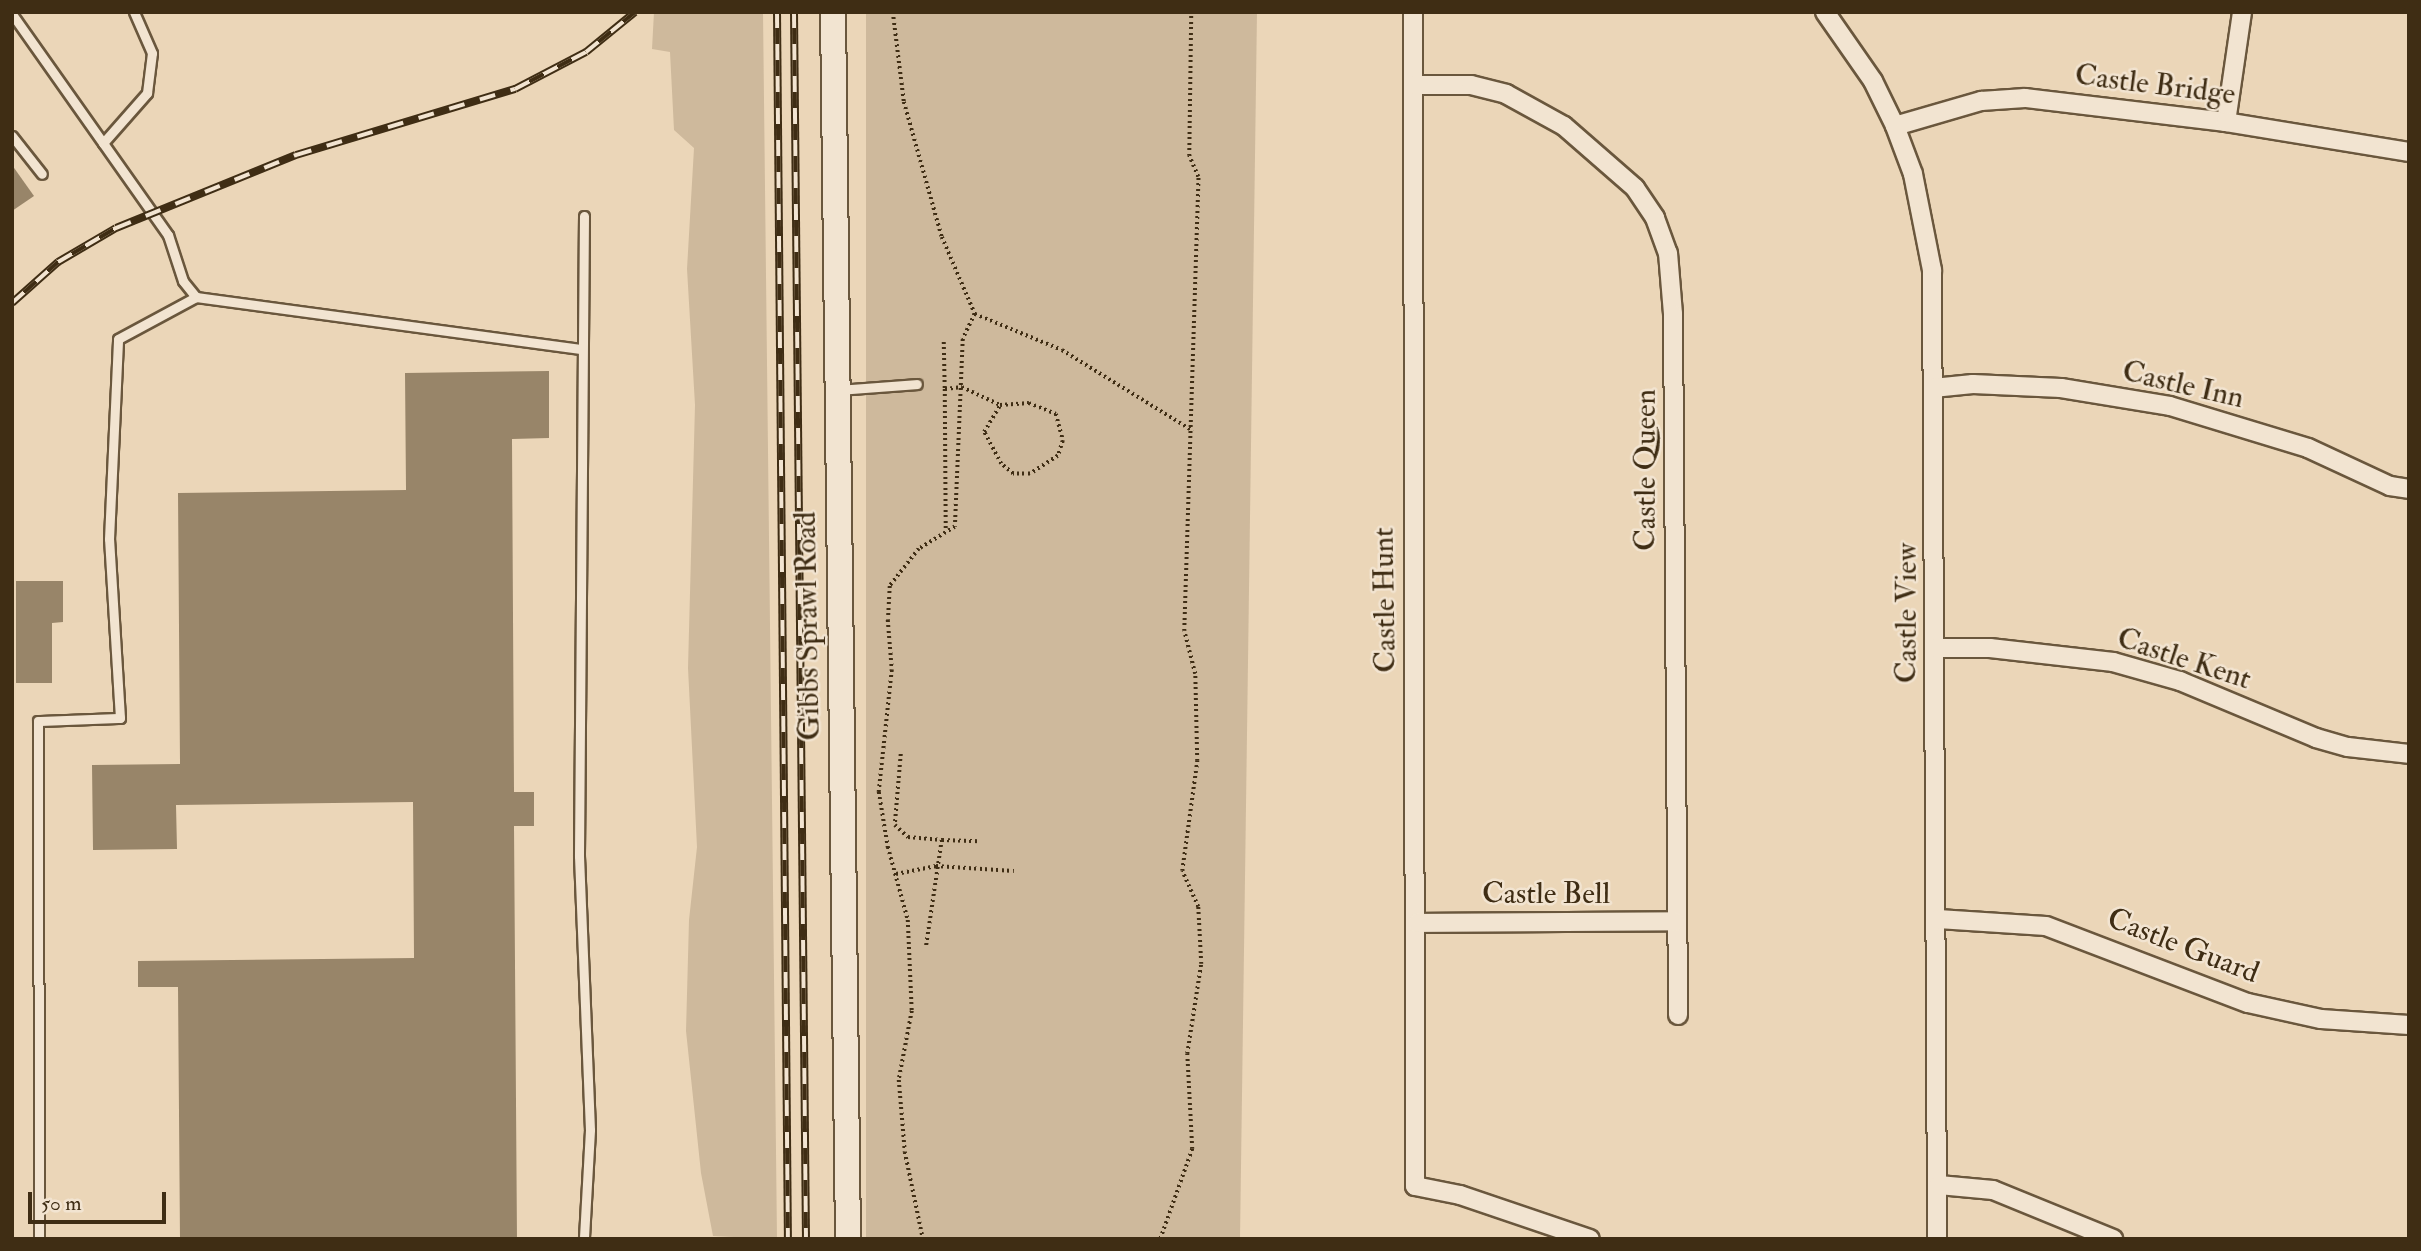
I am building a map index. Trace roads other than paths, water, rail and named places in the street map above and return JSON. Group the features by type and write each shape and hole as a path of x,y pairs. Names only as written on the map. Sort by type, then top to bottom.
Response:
{"main road":[{"name":"Gibbs Sprawl Road","path":"833,12 835,391 848,1239"}],"street":[{"name":"Castle Hunt","path":"1413,12 1410,385 1417,923 1415,1186 1460,1195 1590,1239"},
{"name":"Castle View","path":"1825,12 1873,81 1895,126 1925,221 1932,279 1938,919 1937,1239"},
{"path":"2226,122 2242,12"},
{"name":"Castle Queen","path":"1413,85 1471,85 1506,94 1564,126 1634,188 1655,218 1668,253 1673,314 1675,921 1678,1015"},
{"name":"Castle Bridge","path":"1895,126 1982,101 2025,98 2226,122 2409,152"},
{"name":"Castle Inn","path":"1933,388 1973,384 2062,388 2170,406 2308,448 2390,486 2409,489"},
{"name":"Castle Kent","path":"1934,648 2027,651 2113,662 2180,681 2316,738 2348,747 2409,754"},
{"name":"Castle Guard","path":"1938,919 2046,926 2248,1003 2321,1019 2409,1025"},
{"name":"Castle Bell","path":"1417,923 1675,921"},
{"path":"1939,1185 1993,1190 2113,1239"}],"lane":[{"path":"103,143 147,93 152,53 134,12"},
{"path":"12,14 168,235 183,281 196,297"},
{"path":"12,136 42,174"},
{"path":"584,216 579,856 590,1130 584,1239"},
{"path":"38,1239 38,721 120,718 109,539 118,339 196,297 581,349"},
{"path":"835,391 917,384"}],"railway":[{"path":"12,303 58,262 116,228 296,155 515,89 586,52 635,12"},
{"path":"777,12 788,1239"},
{"path":"794,12 806,1239"}]}
